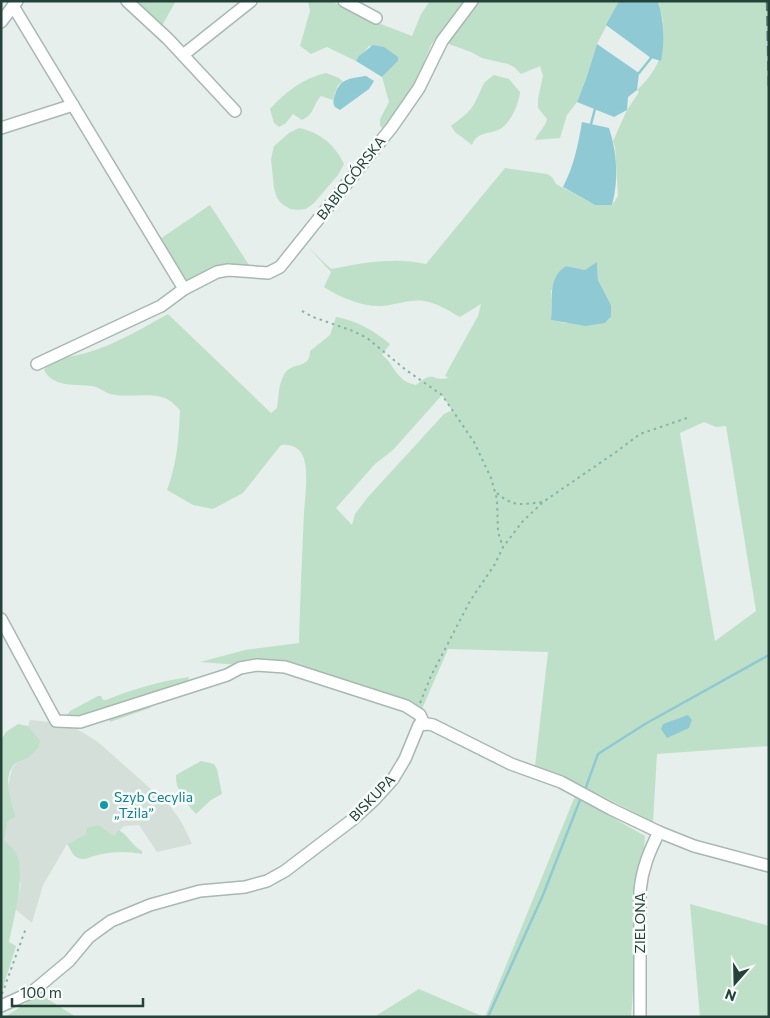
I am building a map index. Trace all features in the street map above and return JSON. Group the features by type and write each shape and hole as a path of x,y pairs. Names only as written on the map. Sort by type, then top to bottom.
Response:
{"street":[{"path":"127,1 183,55 235,110"},
{"path":"183,55 251,1"},
{"path":"344,1 376,18"},
{"name":"BABIOGÓRSKA","path":"37,364 161,306 184,289 217,272 228,270 268,273 280,267 392,127 419,88 442,41 472,1"},
{"path":"1,22 15,3 73,105 184,289"},
{"path":"1,128 73,105"},
{"path":"1,619 56,721 80,722 227,675 240,668 257,665 285,666 406,706 414,711 424,724 433,725 511,764 561,782 659,832 694,846 769,866"},
{"name":"BISKUPA","path":"1,1006 32,992 69,962 89,937 111,921 150,905 200,891 245,887 267,881 285,871 352,820 374,800 393,779 405,759 419,725 424,724"},
{"name":"ZIELONA","path":"640,1017 641,877 648,854 659,832"}],"path":[{"path":"302,311 367,338 406,370 442,395 474,442 496,492 498,532 503,547"},
{"path":"414,711 470,601 495,564 503,547 523,521 543,502 640,434 687,418"},
{"path":"496,492 511,503 520,505 543,502"},
{"path":"1,995 26,928"}],"shaded area":[{"path":"30,720 69,724 98,742 170,806 182,823 192,844 157,852 139,825 124,826 114,836 99,825 67,844 43,885 32,923 15,909 21,884 4,841 8,821 16,817 8,795 12,769 40,740 28,726"}],"green space":[{"path":"130,1 176,1 160,29"},
{"path":"308,1 331,1 373,21 412,36 421,14 430,1 466,1 431,45 415,85 402,102 386,130 380,126 380,119 389,102 382,77 398,61 398,57 369,46 356,61 327,47 311,54 300,46 310,11"},
{"path":"476,1 619,1 597,44 577,102 567,115 560,138 535,140 547,119 538,108 543,76 540,66 521,74 508,64 482,58 446,43"},
{"path":"659,1 769,1 769,746 657,754 653,822 575,782 535,766 548,652 448,649 422,709 308,670 200,662 245,650 299,643 306,484 306,469 303,456 294,447 281,445 243,493 213,509 193,505 167,490 173,470 178,440 180,410 175,405 159,396 116,395 86,385 65,384 53,380 44,370 57,360 97,350 118,341 168,314 271,413 277,408 280,386 285,373 288,369 307,361 310,351 330,335 337,317 365,327 390,344 382,355 399,376 409,383 416,385 430,377 438,379 449,378 445,376 478,316 481,304 460,317 438,305 424,301 374,306 351,301 324,287 331,272 308,247 331,269 390,261 426,264 505,168 547,174 552,177 556,184 595,205 612,205 618,196 613,141 627,110 639,92 637,90 650,75 659,60 663,44 663,21","holes":["597,263 598,280 611,305 611,318 605,323 566,323 551,320 551,291 566,266 585,270","442,395 453,412 450,411 444,414 368,497 355,514 352,525 336,508 375,464 393,450","704,422 716,427 726,426 756,611 715,641 680,433"]},
{"path":"326,73 339,78 343,82 338,85 333,100 321,96 312,112 306,118 302,120 293,114 286,123 279,127 274,123 270,109 276,103 303,82"},
{"path":"494,75 509,79 520,92 518,102 506,124 494,132 480,135 472,145 455,132 451,126 471,108 484,84"},
{"path":"299,128 314,133 326,140 344,164 338,175 314,203 306,209 298,210 290,209 277,198 271,159 274,146 289,133"},
{"path":"210,205 251,268 185,282 160,239"},
{"path":"189,677 187,685 151,704 150,708 110,722 108,717 75,728 65,718 70,711 98,696 106,700 147,686"},
{"path":"18,724 28,726 40,740 39,747 29,757 16,763 11,768 9,774 8,789 16,817 8,821 4,841 18,857 20,880 9,942 16,946 1,994 1,740 6,732"},
{"path":"201,761 214,764 217,769 222,794 211,800 196,814 179,791 176,775"},
{"path":"575,796 645,836 631,1017 485,1017"},
{"path":"99,825 114,836 119,830 142,851 142,854 120,852 106,853 85,859 76,857 67,844 86,834 87,828"},
{"path":"690,904 769,926 769,1017 700,1017"},
{"path":"419,989 484,1017 374,1017"},
{"path":"40,994 76,1017 5,1017"}],"water":[{"path":"619,1 658,1 663,31 661,61 651,58 606,25"},
{"path":"597,44 639,73 637,90 628,97 627,110 614,117 577,102"},
{"path":"373,45 384,47 398,57 398,61 382,77 356,61 359,56"},
{"path":"366,76 374,81 369,89 340,110 335,107 334,98 338,87 344,81"},
{"path":"582,122 609,128 616,166 616,186 612,205 595,205 563,187 573,163"},
{"path":"597,262 598,280 611,305 611,317 605,323 586,326 551,320 553,283 560,271 566,266 585,270"},
{"path":"688,715 692,720 689,728 667,738 661,729 663,724"}],"waterway":[{"path":"639,73 651,58"},
{"path":"591,124 595,109"},
{"path":"586,787 598,754 645,724 769,655"},
{"path":"488,1017 543,895 580,800"}],"railway":[{"path":"767,1 769,91"}],"place":[{"name":"Szyb Cecylia „Tzila”","path":"104,805"}]}
